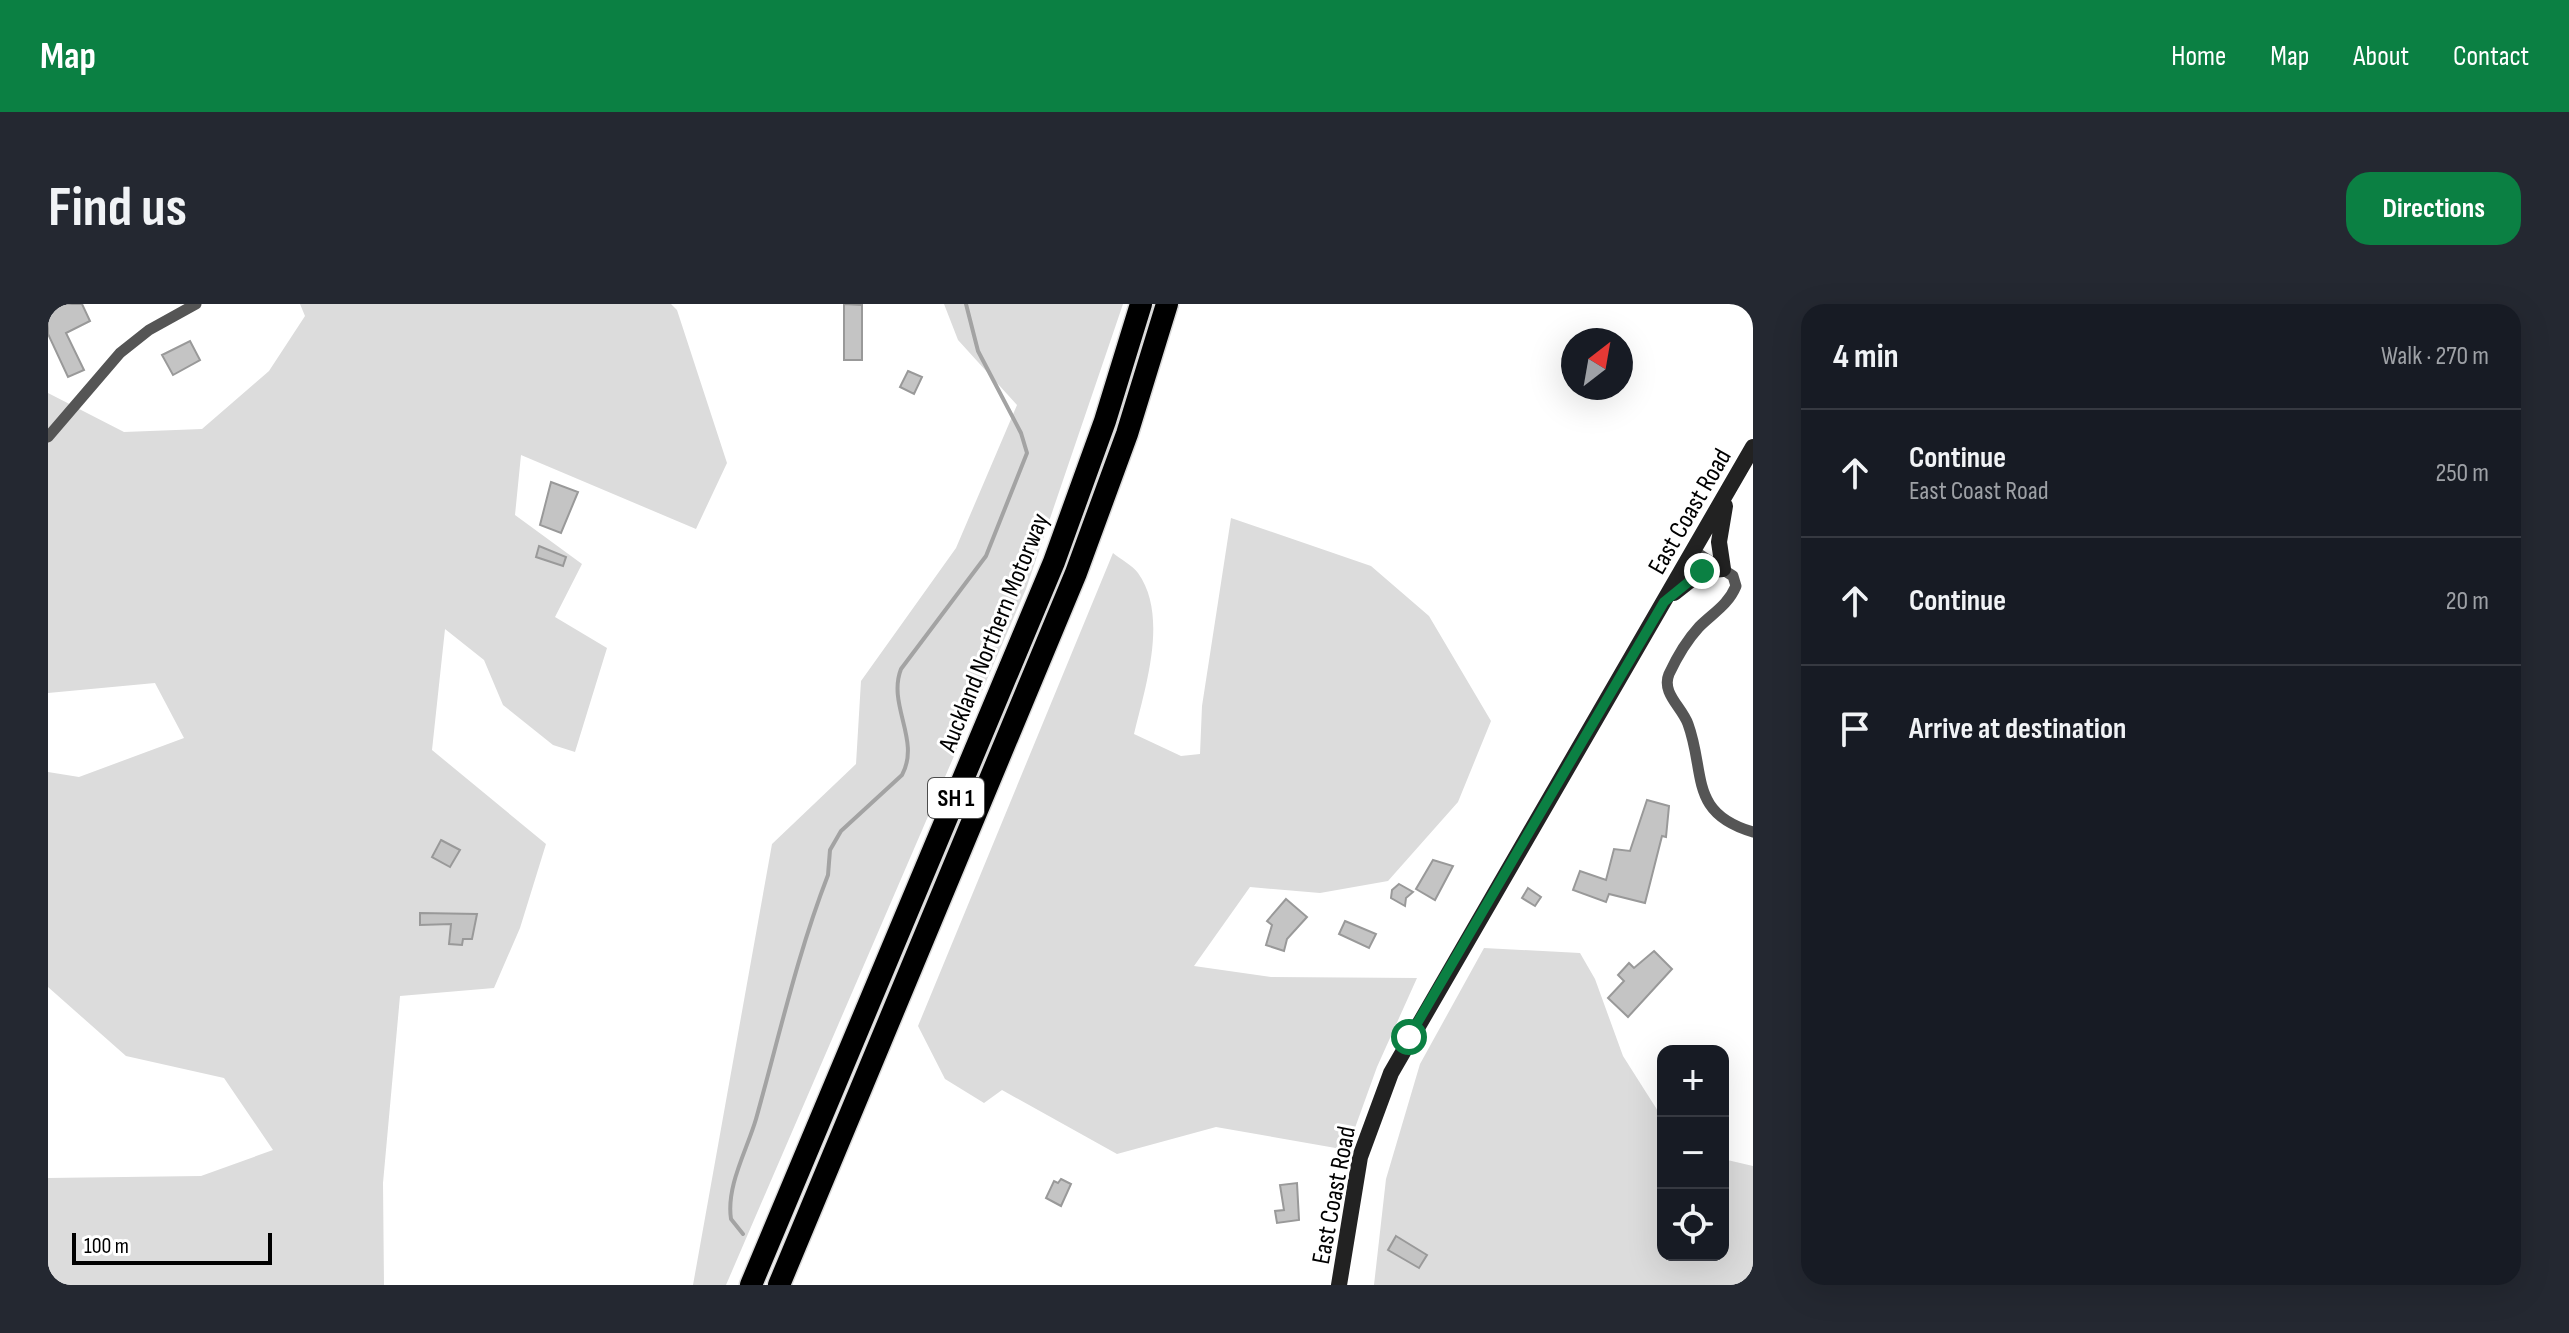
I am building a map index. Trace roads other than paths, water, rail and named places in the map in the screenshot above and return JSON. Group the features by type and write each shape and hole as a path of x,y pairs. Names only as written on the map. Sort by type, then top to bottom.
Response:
{"highway":[{"name":"Auckland Northern Motorway","path":"751,1285 1054,562 1105,421 1141,304"},
{"name":"Auckland Northern Motorway","path":"779,1285 1076,573 1123,447 1167,304"}],"main road":[{"name":"East Coast Road","path":"1339,1285 1360,1157 1391,1073 1753,447"},
{"path":"1664,602 1702,571 1723,569 1719,542 1728,491"}],"street":[{"path":"48,437 120,353 149,330 196,304"},
{"path":"1694,551 1736,578 1734,591 1726,603 1696,631 1669,675 1667,685 1688,722 1697,774 1708,803 1725,819 1753,832"}],"waterway":[{"path":"743,1234 731,1219 734,1181 756,1119 798,966 828,875 830,850 841,831 902,775 908,749 898,696 901,669 986,556 1027,453 1021,433 978,351 966,304"}]}
